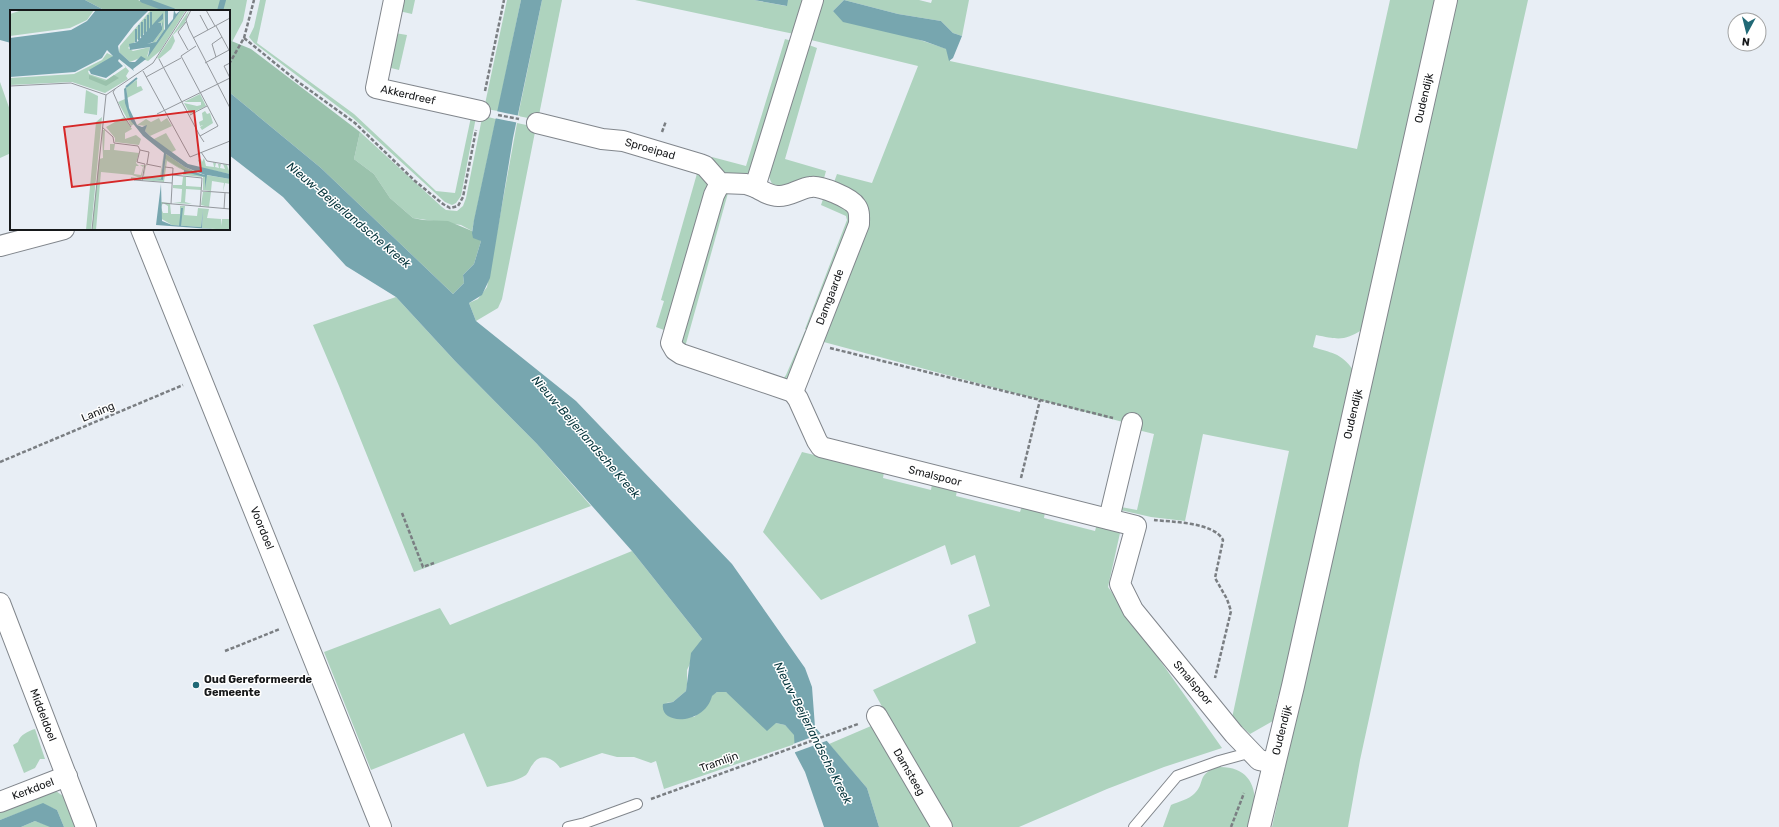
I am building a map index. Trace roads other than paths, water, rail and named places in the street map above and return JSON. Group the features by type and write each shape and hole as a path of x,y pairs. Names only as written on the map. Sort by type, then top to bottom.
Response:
{"street":[{"name":"Akkerdreef","path":"394,0 376,88 486,112"},
{"path":"793,392 681,354 674,350 671,343 714,195 720,183 746,184 755,187 813,0"},
{"name":"Oudendijk","path":"1259,827 1294,679 1446,0"},
{"name":"Sproeipad","path":"537,123 602,139 623,141 700,164 705,166 720,183"},
{"name":"Damgaarde","path":"755,187 773,196 780,196 814,186 822,188 850,200 857,206 859,214 859,224 793,392"},
{"path":"0,246 60,230"},
{"name":"Voordoel","path":"141,230 381,827"},
{"name":"Smalspoor","path":"793,392 798,399 821,447 1136,526 1120,584 1133,610 1210,704 1259,760 1273,763"},
{"path":"1109,519 1132,423"},
{"name":"Middeldoel","path":"0,603 86,827"},
{"name":"Damsteeg","path":"877,716 942,827"},
{"name":"Kerkdoel","path":"0,802 67,776"}],"lane":[{"path":"1134,827 1177,776 1219,761 1252,752"},
{"path":"568,827 585,823 637,804"}],"water":[{"path":"0,0 85,0 104,10 10,10 10,43 0,40"},
{"name":"Nieuw-Beijerlandsche Kreek","path":"521,0 542,0 513,138 490,278 482,295 469,303 476,321 576,401 732,564 805,668 812,687 815,727 867,788 879,827 824,827 805,772 795,753 794,735 785,725 776,723 767,731 726,692 717,692 712,696 708,706 701,713 692,717 675,719 668,716 664,711 663,704 673,702 686,691 691,653 702,639 632,551 537,444 455,361 396,297 346,266 283,197 230,156 230,93 321,168 453,294 464,283 463,275 474,264 481,241 473,238 472,233"},
{"path":"754,0 788,0 787,6"},
{"path":"844,0 898,14 941,21 953,33 962,36 953,58 949,61 946,49 924,41 843,22 833,11"},
{"path":"43,803 57,810 64,827 50,827 35,821 21,827 0,827 0,820"}],"waterway":[{"path":"143,0 170,10"},
{"path":"220,10 223,0"}],"place":[{"name":"Oud Gereformeerde Gemeente","path":"196,685"}]}
